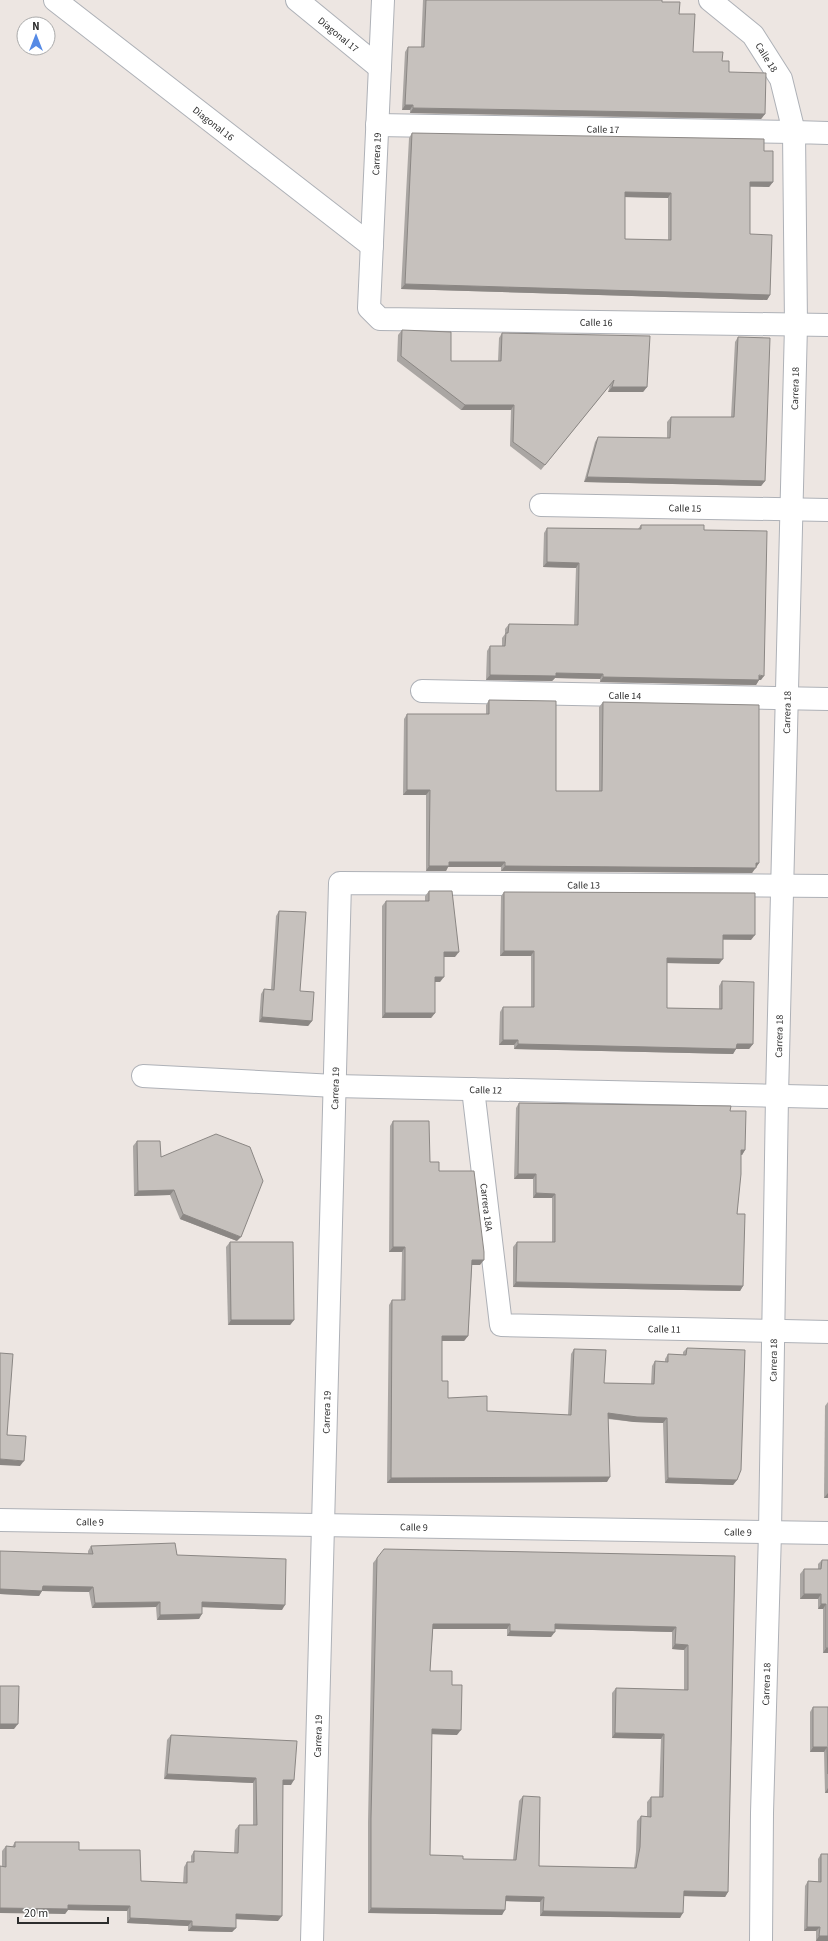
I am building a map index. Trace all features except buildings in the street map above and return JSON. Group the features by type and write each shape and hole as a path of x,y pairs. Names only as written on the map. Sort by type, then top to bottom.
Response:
{"street":[{"name":"Diagonal 16","path":"55,0 372,246"},
{"name":"Diagonal 17","path":"297,0 380,68"},
{"name":"Carrera 19","path":"369,308 383,0"},
{"name":"Calle 18","path":"710,0 753,35 781,79 794,132"},
{"name":"Calle 17","path":"377,125 828,133"},
{"name":"Carrera 18","path":"761,1941 762,1813 770,1532 772,1331 777,1096 790,510 796,325 794,132"},
{"name":"Calle 16","path":"369,308 380,319 828,325"},
{"name":"Calle 15","path":"542,505 828,510"},
{"name":"Calle 14","path":"422,691 828,699"},
{"name":"Carrera 19","path":"312,1941 340,883"},
{"name":"Calle 13","path":"340,883 828,886"},
{"name":"Calle 12","path":"143,1076 335,1086 828,1097"},
{"name":"Carrera 18A","path":"473,1089 501,1325"},
{"name":"Calle 11","path":"501,1325 828,1332"},
{"name":"Calle 9","path":"0,1520 828,1533"}]}
